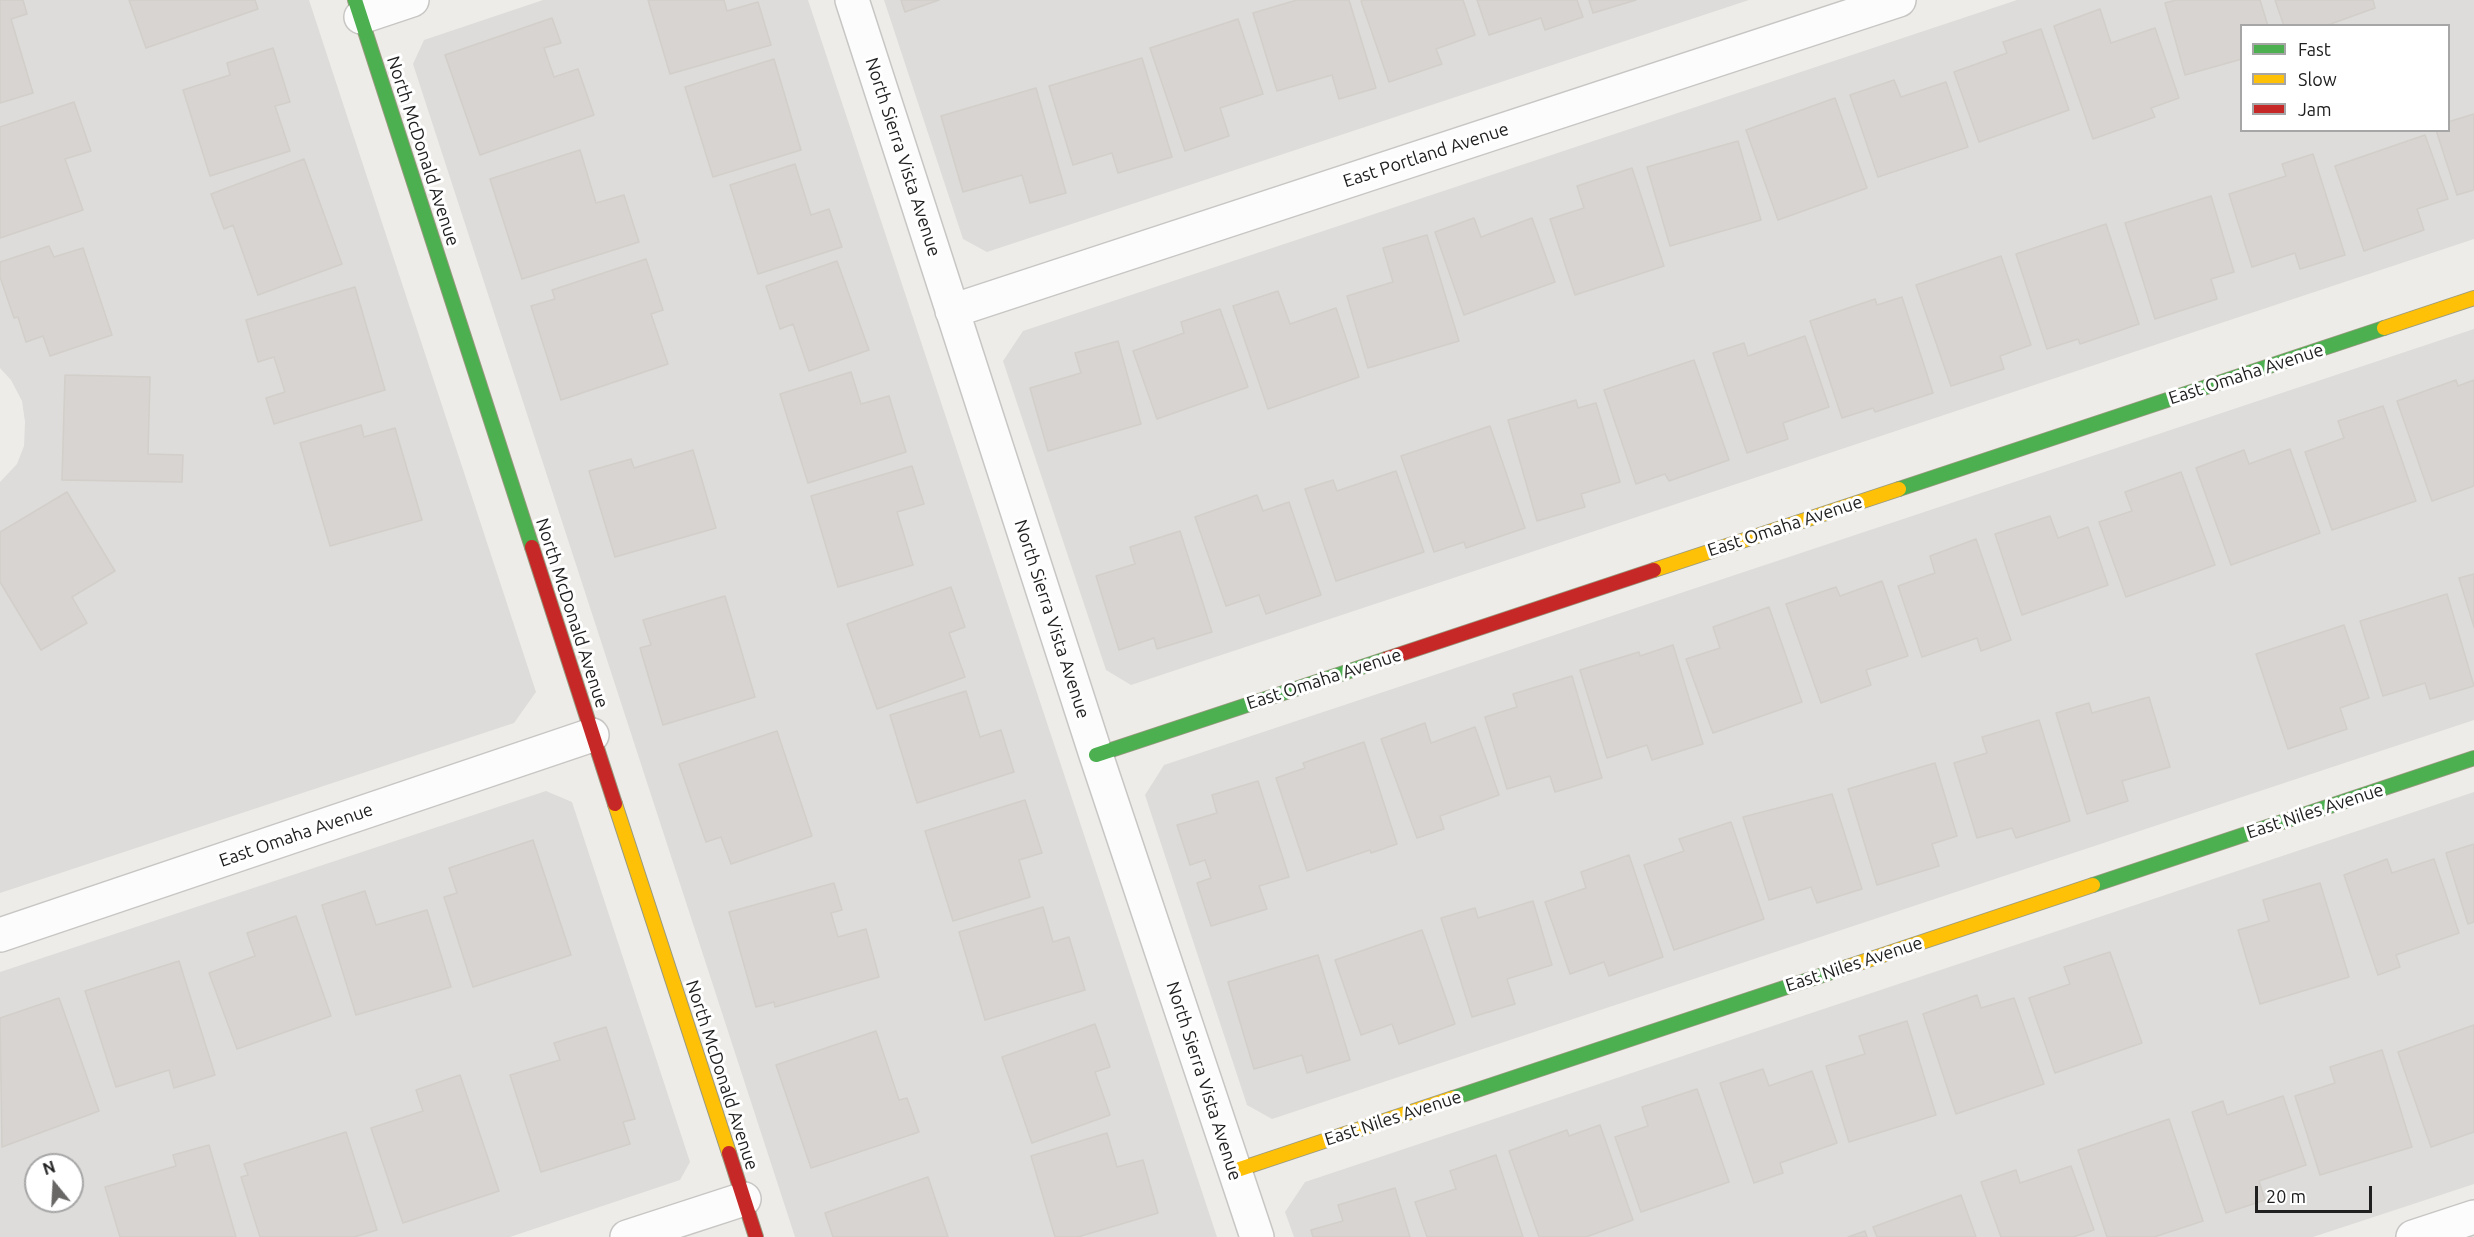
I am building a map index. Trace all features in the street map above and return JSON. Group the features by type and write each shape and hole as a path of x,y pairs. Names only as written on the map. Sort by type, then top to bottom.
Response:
{"street":[{"path":"358,9 412,0"},
{"name":"North Sierra Vista Avenue","path":"852,0 1096,755 1257,1237"},
{"name":"East Portland Avenue","path":"952,311 1899,0"},
{"name":"North McDonald Avenue","path":"358,9 756,1237"},
{"name":"East Omaha Avenue","path":"1096,755 2474,298"},
{"name":"East Omaha Avenue","path":"0,935 592,735"},
{"name":"East Niles Avenue","path":"1234,1171 2474,758"},
{"path":"627,1237 744,1199"},
{"path":"2413,1237 2474,1217"}],"shaded area":[{"path":"0,0 309,0 536,692 514,723 0,893 0,482 17,464 24,446 25,422 22,401 11,380 0,368"},
{"path":"543,0 808,0 1217,1237 795,1237 413,64 424,40"},
{"path":"884,0 1749,0 987,252 963,239"},
{"path":"2017,0 2474,0 2474,239 1131,685 1106,670 1003,361 1023,331"},
{"path":"2474,329 2474,720 1272,1119 1247,1105 1145,795 1164,765"},
{"path":"546,791 572,802 690,1162 680,1180 510,1237 0,1237 0,972"},
{"path":"2474,792 2474,1184 2313,1237 1294,1237 1285,1212 1305,1182"}],"building":[{"path":"0,0 23,0 27,14 11,19 33,93 0,103"},
{"path":"129,0 255,0 258,9 146,48"},
{"path":"648,0 724,0 727,11 758,2 771,45 670,74"},
{"path":"901,0 939,0 905,12"},
{"path":"1297,0 1349,0 1376,88 1339,99 1332,75 1277,91 1253,13"},
{"path":"1463,0 1475,35 1436,49 1442,64 1389,82 1361,1"},
{"path":"1477,0 1577,0 1583,17 1545,30 1541,18 1489,35"},
{"path":"1589,0 1636,0 1593,13"},
{"path":"2176,0 2260,0 2267,24 2240,24 2240,60 2185,75 2165,3"},
{"path":"2275,0 2373,0 2375,8 2331,24 2283,24"},
{"path":"2100,9 2111,43 2155,28 2179,98 2151,108 2155,117 2093,139 2054,26"},
{"path":"552,18 561,43 544,48 554,77 578,69 594,115 480,155 445,55"},
{"path":"1238,19 1263,94 1220,108 1229,136 1185,151 1150,48"},
{"path":"2041,29 2069,110 1979,142 1954,72 2007,53 2003,42"},
{"path":"273,48 290,102 275,106 290,151 210,176 183,90 230,75 227,63"},
{"path":"1142,58 1172,157 1118,173 1112,153 1073,165 1049,86"},
{"path":"774,59 801,150 713,177 685,87"},
{"path":"1894,80 1901,97 1946,82 1968,147 1878,177 1850,95"},
{"path":"1036,88 1066,193 1030,203 1022,175 963,192 941,116"},
{"path":"1835,98 1867,188 1778,220 1746,130"},
{"path":"74,102 91,151 65,159 83,210 0,238 0,127"},
{"path":"2474,114 2474,190 2457,195 2437,132 2450,132 2450,121"},
{"path":"2425,135 2448,199 2417,209 2424,230 2364,251 2335,166"},
{"path":"1738,141 1761,220 1670,246 1647,167"},
{"path":"580,150 596,203 624,195 639,242 522,279 490,179"},
{"path":"2313,154 2345,255 2300,269 2295,253 2252,267 2229,194 2286,176 2282,164"},
{"path":"304,159 342,264 258,295 233,225 224,229 211,194"},
{"path":"795,164 811,215 829,209 842,247 758,274 730,185"},
{"path":"1632,168 1664,266 1575,295 1550,219 1584,208 1577,186"},
{"path":"2211,196 2234,272 2211,279 2217,299 2155,319 2125,223"},
{"path":"1474,218 1481,237 1532,218 1555,282 1464,315 1435,232"},
{"path":"2106,224 2139,324 2080,344 2078,339 2047,349 2016,254"},
{"path":"1427,235 1459,341 1368,368 1347,296 1393,282 1383,248"},
{"path":"49,246 54,257 83,248 112,335 50,356 43,336 26,342 18,317 14,318 0,277 0,262"},
{"path":"2001,256 2031,345 2000,356 2004,369 1951,386 1916,285"},
{"path":"646,259 663,310 651,314 668,364 561,400 531,306 555,299 552,290"},
{"path":"837,261 869,350 809,371 793,324 780,329 766,286"},
{"path":"355,287 385,390 274,424 266,398 285,392 274,357 258,362 246,320"},
{"path":"1278,291 1290,324 1336,308 1359,377 1268,409 1233,306"},
{"path":"1902,297 1933,393 1875,412 1873,408 1842,418 1810,321 1875,299 1877,305"},
{"path":"1220,309 1248,387 1157,419 1133,351 1184,333 1181,322"},
{"path":"1805,336 1829,407 1783,423 1788,439 1747,453 1713,353 1744,343 1748,356"},
{"path":"1118,341 1141,424 1048,451 1030,388 1081,373 1075,353"},
{"path":"1694,360 1729,460 1669,481 1665,474 1636,484 1604,390"},
{"path":"851,372 861,404 889,396 906,452 808,483 780,394"},
{"path":"65,375 150,377 148,454 183,455 182,482 62,480"},
{"path":"2456,380 2458,386 2474,380 2474,486 2432,501 2397,401"},
{"path":"1576,400 1578,408 1596,403 1620,482 1581,494 1585,507 1537,521 1508,420"},
{"path":"2383,406 2416,501 2332,530 2305,452 2344,438 2338,421"},
{"path":"361,425 364,437 395,428 422,520 330,546 300,443"},
{"path":"1490,426 1525,528 1466,548 1464,542 1434,552 1401,456"},
{"path":"2290,449 2320,533 2231,565 2196,468 2244,450 2249,464"},
{"path":"693,450 716,528 615,557 589,471 631,459 634,468"},
{"path":"912,466 924,504 897,512 913,565 838,587 811,496"},
{"path":"1396,471 1424,552 1336,581 1305,489 1333,480 1337,491"},
{"path":"2181,472 2215,565 2126,597 2099,522 2132,511 2125,492"},
{"path":"67,492 115,571 72,597 87,623 41,650 0,582 0,532"},
{"path":"1257,495 1263,511 1289,502 1321,595 1266,614 1259,595 1226,606 1195,517"},
{"path":"2050,516 2058,538 2088,527 2108,585 2022,615 1995,534"},
{"path":"1180,531 1212,632 1157,649 1154,638 1119,650 1096,576 1135,564 1130,547"},
{"path":"1976,539 2011,640 1981,651 1977,638 1922,657 1898,586 1935,573 1930,556"},
{"path":"2474,574 2474,627 2459,578"},
{"path":"1882,581 1908,656 1866,670 1871,685 1821,703 1786,604 1836,587 1840,596"},
{"path":"951,587 965,627 949,633 965,677 877,709 847,624"},
{"path":"2447,594 2474,686 2430,699 2425,683 2383,696 2360,621"},
{"path":"725,596 755,697 663,725 640,648 651,645 643,620"},
{"path":"1769,607 1802,702 1713,733 1686,659 1720,648 1713,627"},
{"path":"2344,625 2369,698 2340,708 2347,729 2288,749 2256,654"},
{"path":"1673,645 1703,744 1652,760 1647,745 1607,758 1580,670 1639,652 1640,656"},
{"path":"1572,676 1602,778 1555,792 1550,776 1507,789 1485,717 1517,707 1513,694"},
{"path":"966,691 980,737 1001,730 1014,772 917,803 890,715"},
{"path":"2149,697 2170,767 2122,781 2128,801 2087,814 2056,713 2089,703 2092,713"},
{"path":"2039,720 2070,821 2016,838 2012,828 1977,838 1954,763 1987,753 1982,737"},
{"path":"1425,723 1431,743 1475,727 1499,795 1440,816 1444,829 1417,838 1381,739"},
{"path":"777,731 812,836 731,864 721,837 706,842 679,764"},
{"path":"1364,742 1397,844 1371,853 1370,850 1307,871 1276,778 1305,768 1303,763"},
{"path":"1935,763 1957,836 1932,844 1939,866 1877,885 1848,789"},
{"path":"1258,781 1289,877 1259,886 1267,909 1211,926 1197,883 1211,878 1205,860 1190,865 1177,825 1217,813 1212,795"},
{"path":"1832,794 1862,889 1817,903 1811,887 1769,900 1743,817"},
{"path":"1025,800 1042,853 1019,860 1030,897 953,921 925,831"},
{"path":"1731,822 1764,919 1674,950 1644,865 1684,851 1679,839"},
{"path":"533,840 571,955 473,987 444,897 457,893 449,868"},
{"path":"2474,844 2474,922 2468,924 2446,853"},
{"path":"1629,855 1663,957 1609,976 1604,962 1570,974 1545,902 1586,888 1581,872"},
{"path":"2387,859 2392,873 2434,859 2459,933 2396,955 2400,967 2378,975 2344,875"},
{"path":"834,883 842,910 831,913 838,937 866,929 879,977 775,1007 774,1002 756,1007 729,912"},
{"path":"2320,883 2349,977 2260,1004 2238,930 2269,921 2263,900"},
{"path":"365,891 376,925 427,910 451,987 356,1015 322,905"},
{"path":"1533,901 1552,965 1507,979 1515,1004 1472,1017 1441,918 1475,908 1478,918"},
{"path":"1043,907 1053,942 1069,937 1085,990 985,1020 959,932"},
{"path":"296,916 331,1016 237,1049 209,973 255,956 247,933"},
{"path":"1422,930 1455,1024 1399,1044 1392,1024 1361,1035 1335,960"},
{"path":"2110,952 2142,1043 2055,1073 2029,998 2070,984 2064,967"},
{"path":"1318,955 1350,1060 1307,1073 1302,1055 1254,1069 1228,982"},
{"path":"179,961 215,1075 174,1088 169,1070 116,1087 85,991"},
{"path":"1977,995 1981,1008 2014,998 2044,1084 1956,1114 1923,1014"},
{"path":"59,998 99,1111 2,1147 0,1018"},
{"path":"1907,1021 1936,1115 1849,1142 1826,1066 1865,1054 1859,1036"},
{"path":"1095,1024 1110,1067 1095,1072 1110,1115 1032,1143 1002,1057"},
{"path":"2474,1025 2474,1132 2431,1147 2398,1052"},
{"path":"606,1027 635,1119 623,1122 630,1144 541,1172 510,1075 560,1060 554,1043"},
{"path":"876,1031 899,1100 907,1098 919,1132 811,1168 776,1065"},
{"path":"2382,1050 2412,1147 2320,1175 2295,1096 2335,1083 2330,1067"},
{"path":"1763,1069 1769,1086 1812,1071 1837,1143 1780,1163 1783,1173 1754,1183 1720,1083"},
{"path":"460,1075 499,1191 403,1223 371,1128 423,1111 416,1090"},
{"path":"1697,1089 1729,1182 1641,1212 1615,1137 1648,1126 1642,1107"},
{"path":"2283,1096 2306,1165 2259,1181 2265,1200 2226,1213 2192,1112 2223,1101 2227,1115"},
{"path":"2169,1119 2203,1221 2154,1237 2107,1237 2078,1150"},
{"path":"1600,1125 1633,1220 1586,1237 1539,1237 1509,1151 1567,1130 1569,1136"},
{"path":"346,1132 377,1230 354,1237 260,1237 241,1177 248,1175 244,1164"},
{"path":"1107,1133 1117,1167 1143,1160 1158,1213 1078,1237 1055,1237 1031,1156"},
{"path":"209,1145 236,1237 120,1237 105,1187 176,1166 173,1155"},
{"path":"1496,1155 1523,1237 1427,1237 1415,1202 1456,1189 1450,1171"},
{"path":"2071,1166 2094,1230 2073,1237 2001,1237 1981,1182 2016,1170 2020,1183"},
{"path":"928,1177 948,1237 833,1237 825,1213"},
{"path":"1395,1188 1410,1237 1313,1237 1311,1230 1343,1221 1338,1205"},
{"path":"1961,1195 1976,1237 1877,1237 1873,1227"},
{"path":"1865,1231 1867,1237 1848,1237"}],"traffic: fast":[{"path":"355,0 532,547"},
{"path":"1899,489 2384,328"},
{"path":"1096,755 1386,659"},
{"path":"2093,885 2474,758"},
{"path":"1453,1098 1847,967"}],"traffic: slow":[{"path":"2384,328 2474,298"},
{"path":"1654,570 1899,489"},
{"path":"615,804 729,1153"},
{"path":"1847,967 2093,885"},
{"path":"1234,1171 1453,1098"}],"traffic: jam":[{"path":"532,547 615,804"},
{"path":"1386,659 1654,570"},
{"path":"729,1153 756,1237"}]}
